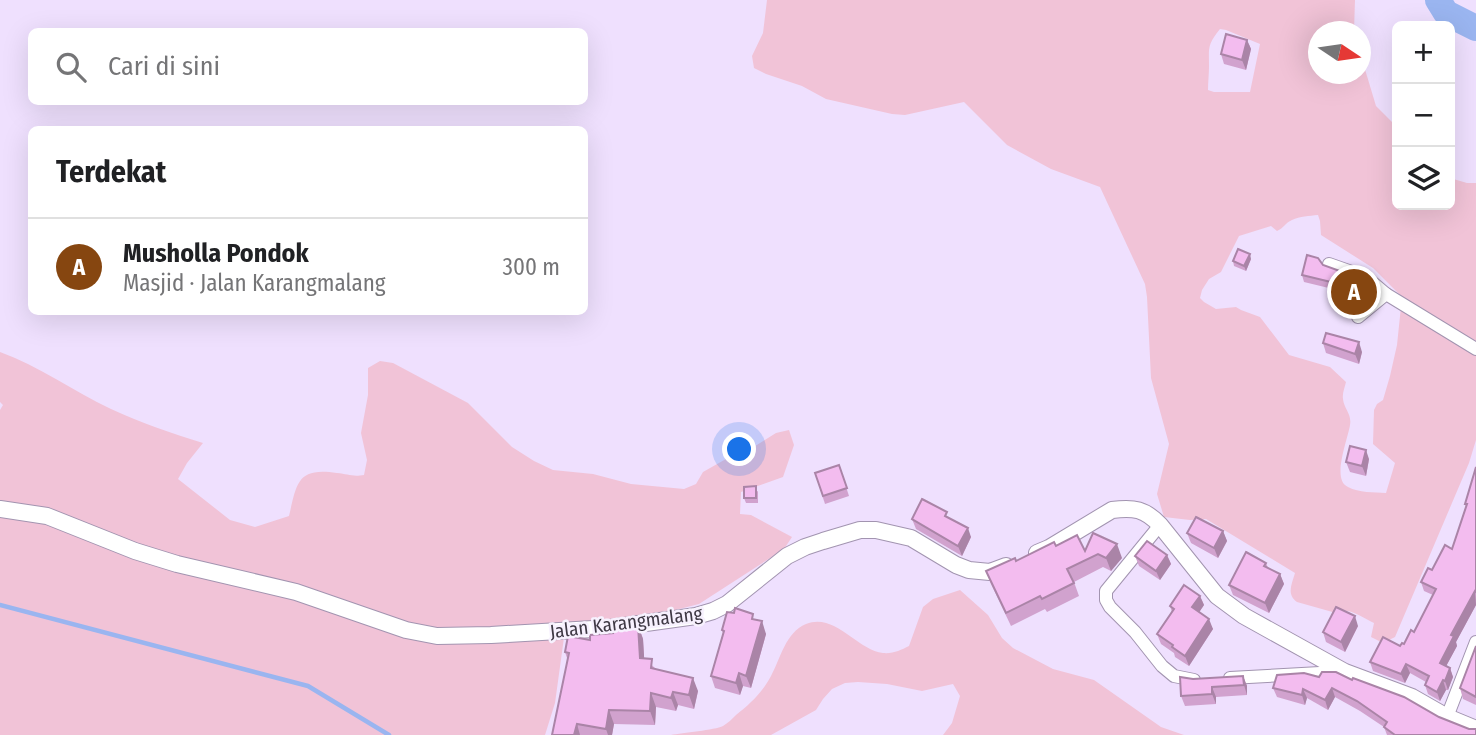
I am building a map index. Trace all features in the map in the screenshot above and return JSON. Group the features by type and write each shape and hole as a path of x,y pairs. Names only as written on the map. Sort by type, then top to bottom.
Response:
{"street":[{"path":"1329,264 1366,277 1386,294 1476,349"},
{"path":"1358,317 1386,294"},
{"name":"Jalan Karangmalang","path":"0,509 47,516 135,551 177,564 296,592 406,630 454,637 610,628 696,616 727,604 787,556 814,544 860,530 876,530 911,538 956,565 969,570 990,572 1049,548 1112,510 1142,510 1160,526 1217,596 1244,616 1345,672 1412,697 1447,717 1476,729"},
{"path":"1160,526 1106,591 1106,600 1162,666 1174,676 1185,679 1216,679 1345,672"},
{"path":"1447,717 1476,642"}],"shaded area":[{"path":"767,0 1355,0 1354,21 1308,21 1308,84 1369,84 1376,106 1392,122 1392,210 1455,210 1455,179 1476,183 1476,440 1469,463 1395,637 1383,643 1371,637 1374,623 1360,616 1345,611 1336,613 1297,602 1291,592 1295,573 1206,519 1164,517 1157,494 1169,444 1151,378 1145,284 1100,187 1051,169 1007,145 964,102 905,115 892,114 826,99 802,86 754,68 752,56 763,33","holes":["1220,29 1260,44 1250,92 1208,90 1210,47","1318,215 1321,235 1373,268 1402,297 1397,345 1390,376 1383,400 1374,410 1373,444 1395,463 1386,493 1357,490 1343,483 1342,459 1350,421 1343,399 1346,382 1330,367 1289,355 1260,317 1236,307 1216,309 1200,298 1209,279 1221,272 1239,236 1271,226 1277,231 1290,221 1305,216"]},
{"path":"0,352 122,414 203,443 178,479 230,520 255,527 289,516 297,486 306,475 324,472 364,475 367,460 361,433 368,395 368,368 380,361 393,363 468,403 512,447 534,461 553,470 593,474 631,484 684,489 696,484 703,472 726,459 752,448 776,433 789,430 794,445 783,477 741,492 740,514 751,515 792,537 784,549 699,604 640,619 566,623 555,703 545,735 0,735 0,410 3,405 0,402"},
{"path":"960,590 988,615 1002,638 1013,648 1053,669 1094,680 1161,727 1184,735 943,735 952,723 960,696 953,684 922,691 858,682 845,683 832,689 816,710 771,735 671,735 713,729 728,722 760,693 788,640 806,624 827,623 873,650 894,652 909,646 923,607 933,599"}],"building":[{"path":"1226,34 1247,40 1242,60 1221,54"},
{"path":"1238,249 1250,254 1244,266 1233,261"},
{"path":"1307,255 1318,258 1323,265 1359,278 1365,283 1360,295 1354,300 1335,293 1339,284 1302,275"},
{"path":"1326,333 1359,342 1355,354 1323,343"},
{"path":"1350,446 1366,450 1362,466 1346,462"},
{"path":"839,465 847,488 823,496 815,473"},
{"path":"1476,467 1476,592 1451,635 1454,636 1440,663 1450,668 1437,692 1425,685 1429,676 1406,664 1401,674 1370,662 1383,637 1400,646 1404,644 1411,630 1414,632 1436,589 1421,582 1428,568 1432,570 1445,545 1452,549"},
{"path":"756,486 756,498 744,498 744,487"},
{"path":"922,499 947,512 945,516 968,528 958,546 912,519"},
{"path":"1196,517 1223,531 1214,548 1187,533"},
{"path":"1093,533 1117,544 1106,558 1098,554 1067,569 1074,583 1006,613 986,571 1015,558 1016,561 1054,542 1056,546 1077,535 1085,551"},
{"path":"1147,541 1167,555 1156,571 1135,556"},
{"path":"1246,552 1280,574 1265,603 1229,585"},
{"path":"1184,585 1200,596 1192,607 1209,619 1185,656 1157,634 1174,609 1170,606"},
{"path":"1336,607 1355,616 1341,642 1323,632"},
{"path":"735,608 753,614 752,619 762,621 746,676 739,673 736,683 711,676 727,612 734,613"},
{"path":"638,625 640,658 652,659 651,668 693,678 689,695 673,692 671,698 651,693 650,711 609,710 606,729 577,724 574,735 552,735 569,653 565,652 568,636 590,640 590,635 613,633 612,627"},
{"path":"1476,646 1476,697 1460,688"},
{"path":"1322,672 1336,672 1404,697 1439,717 1469,729 1476,729 1476,735 1395,735 1384,727 1387,722 1332,688 1325,700 1303,689 1302,695 1273,688 1277,675 1304,673 1319,677"},
{"path":"1243,676 1244,685 1212,687 1212,694 1181,696 1180,677 1193,679"}],"waterway":[{"path":"1438,0 1446,13 1476,28"},
{"path":"0,605 308,686 389,735"}],"place":[{"name":"Musholla Pondok","path":"1354,292"}]}
